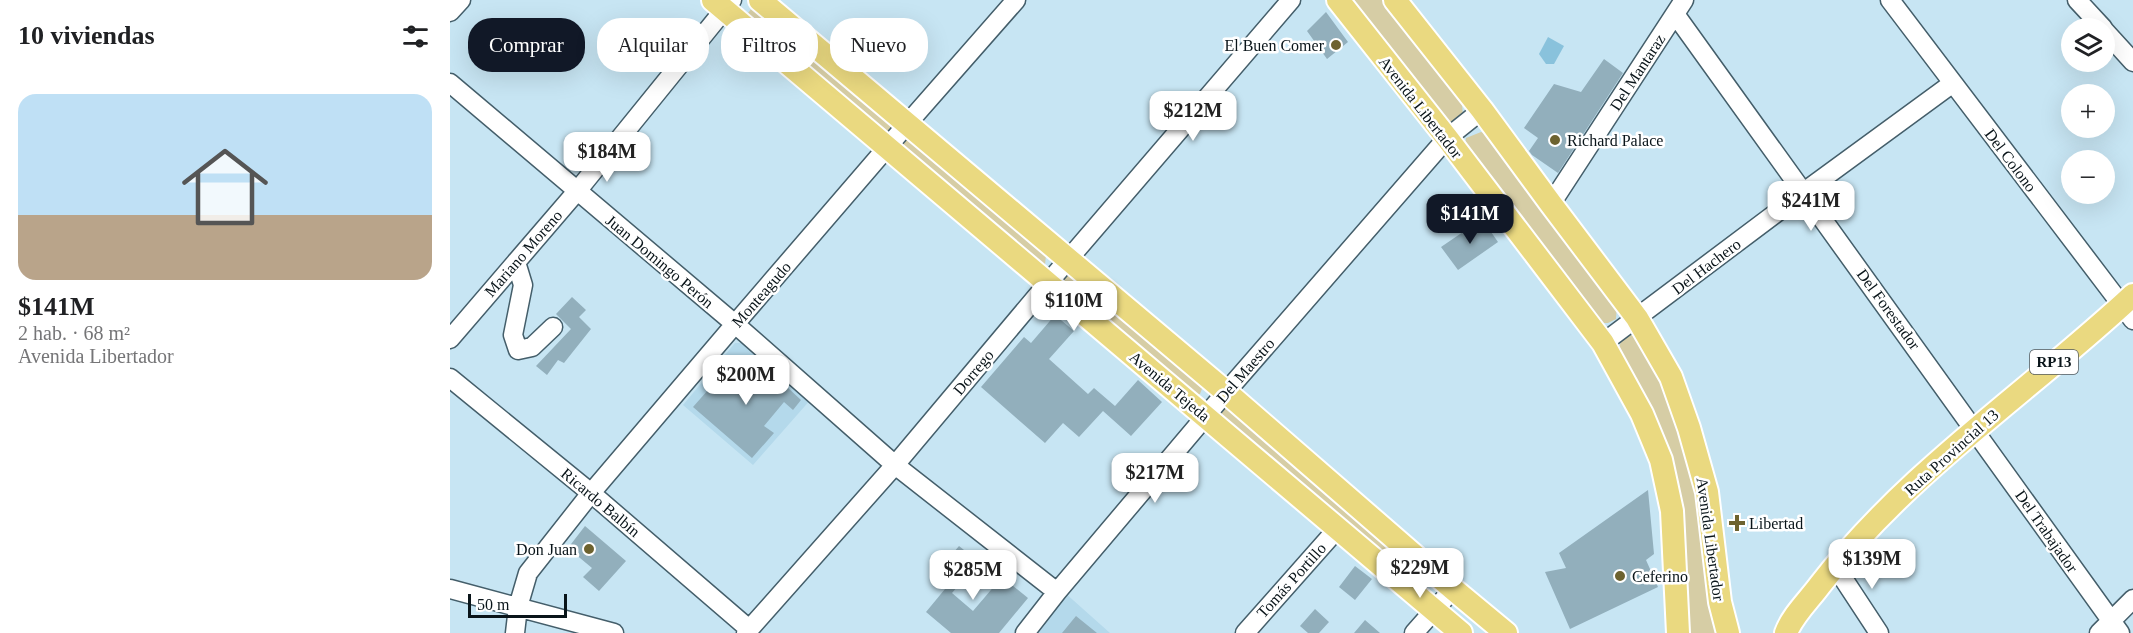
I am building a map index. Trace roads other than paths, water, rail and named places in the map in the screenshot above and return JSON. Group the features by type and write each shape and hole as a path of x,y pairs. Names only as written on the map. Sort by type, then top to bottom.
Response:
{"main road":[{"name":"Avenida Tejeda","path":"760,0 1226,392 1452,589 1506,633"},
{"name":"Avenida Libertador","path":"1338,0 1447,138 1603,343 1642,414 1661,460 1672,511 1678,633"},
{"name":"Avenida Tejeda","path":"723,3 888,147 1461,633"},
{"name":"Avenida Libertador","path":"1402,3 1637,318 1671,377 1689,428 1707,492 1720,602 1728,633"},
{"name":"Ruta Provincial 13","path":"1782,632 1835,566 1883,514 1975,429 2129,307"}],"street":[{"path":"450,12 461,0"},
{"name":"Monteagudo","path":"515,633 518,607 528,573 591,493 1016,0"},
{"name":"Dorrego","path":"748,631 895,465 1067,260 1291,0"},
{"name":"Del Colono","path":"1890,0 2129,307"},
{"path":"2077,0 2094,18"},
{"name":"Mariano Moreno","path":"450,339 578,190 723,3"},
{"name":"Del Forestador","path":"1679,7 1804,192 1975,429"},
{"name":"Del Mantaraz","path":"1551,204 1679,7"},
{"path":"2115,42 2133,62"},
{"name":"Juan Domingo Perón","path":"450,83 735,324 895,465 1057,592"},
{"name":"Del Hachero","path":"1603,343 1953,83"},
{"name":"Del Maestro","path":"1025,633 1226,392 1447,138 1482,110"},
{"path":"516,262 523,285 513,335 518,350 532,347 553,327"},
{"name":"Ricardo Balbín","path":"450,378 591,493 748,631"},
{"name":"Del Trabajador","path":"1975,429 2110,629"},
{"name":"Tomás Portillo","path":"1245,633 1338,528"},
{"path":"1835,566 1880,633"},
{"path":"450,589 614,633"},
{"path":"1414,633 1452,589"},
{"path":"2110,629 2133,599"}],"place":[{"name":"El Buen Comer","path":"1336,45"},
{"name":"Richard Palace","path":"1555,140"},
{"name":"Libertad","path":"1737,523"},
{"name":"Don Juan","path":"589,549"},
{"name":"Ceferino","path":"1620,576"}]}
